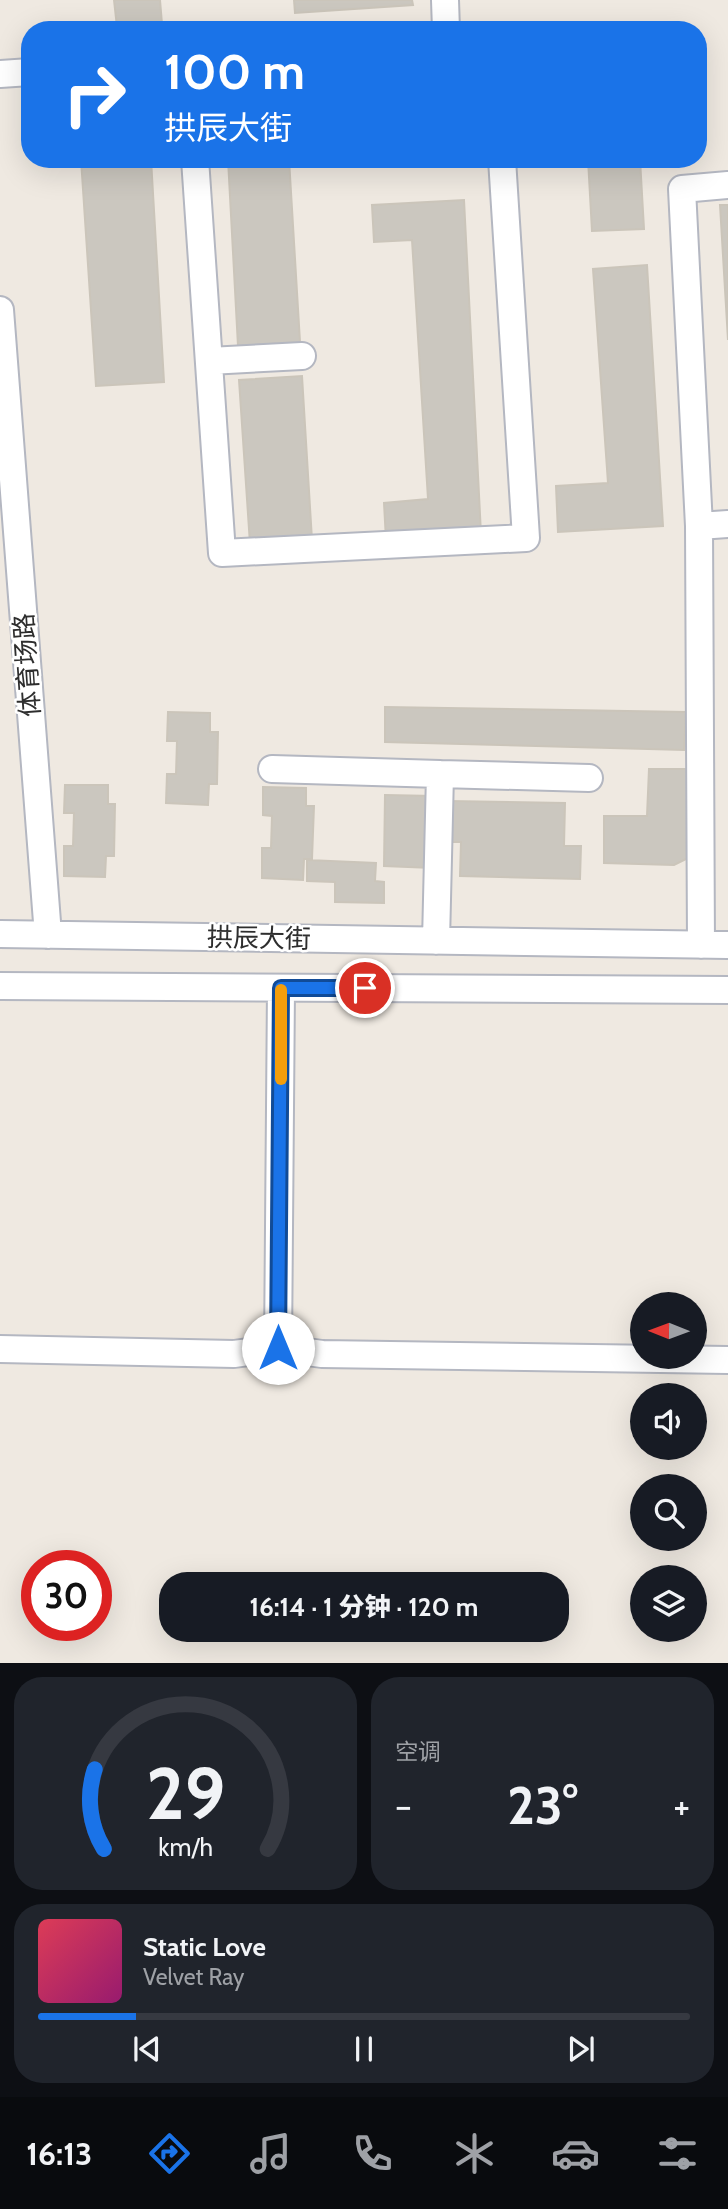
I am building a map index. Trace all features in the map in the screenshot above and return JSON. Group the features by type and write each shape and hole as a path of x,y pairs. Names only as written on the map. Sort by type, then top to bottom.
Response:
{"street":[{"path":"444,0 445,21"},
{"path":"0,74 21,73"},
{"path":"196,168 222,552 526,538 503,168"},
{"path":"701,945 699,526 682,189 728,185"},
{"name":"体育场路","path":"0,310 48,935"},
{"path":"209,360 302,356"},
{"path":"699,526 728,524"},
{"path":"272,769 589,778"},
{"path":"436,941 440,775"},
{"name":"拱辰大街","path":"0,934 728,945"},
{"name":"拱辰大街","path":"0,986 728,990"},
{"path":"278,1348 281,988"},
{"path":"0,1349 234,1354 278,1348 322,1354 728,1360"}],"building":[{"path":"114,0 160,0 162,21 116,21"},
{"path":"294,0 412,0 413,5 295,13"},
{"path":"82,168 152,168 164,382 96,386"},
{"path":"228,168 290,168 300,342 238,346"},
{"path":"588,168 641,168 644,229 592,231"},
{"path":"464,200 481,534 386,540 384,503 428,499 412,240 374,242 372,205"},
{"path":"720,205 728,205 728,340"},
{"path":"647,265 663,526 558,532 556,486 608,483 593,269"},
{"path":"302,376 312,540 250,544 239,380"},
{"path":"385,707 686,712 684,750 385,742"},
{"path":"168,712 210,713 210,732 218,732 217,784 209,784 208,805 166,803 167,774 176,774 177,741 167,741"},
{"path":"649,769 694,769 692,856 674,865 604,863 604,816 647,816"},
{"path":"65,785 108,785 108,804 115,804 114,856 106,856 105,877 64,876 64,846 73,846 74,813 64,813"},
{"path":"263,787 306,788 306,806 314,806 312,859 304,859 303,880 262,878 262,848 271,848 272,816 263,815"},
{"path":"385,795 434,796 432,868 384,866"},
{"path":"447,801 565,803 564,846 581,846 580,879 460,876 461,842 446,842"},
{"path":"307,860 376,863 375,881 384,882 384,903 335,902 335,882 307,881"}],"slow traffic":[{"path":"281,990 281,1079"}],"route":[{"path":"278,1348 281,988 365,988"}]}
